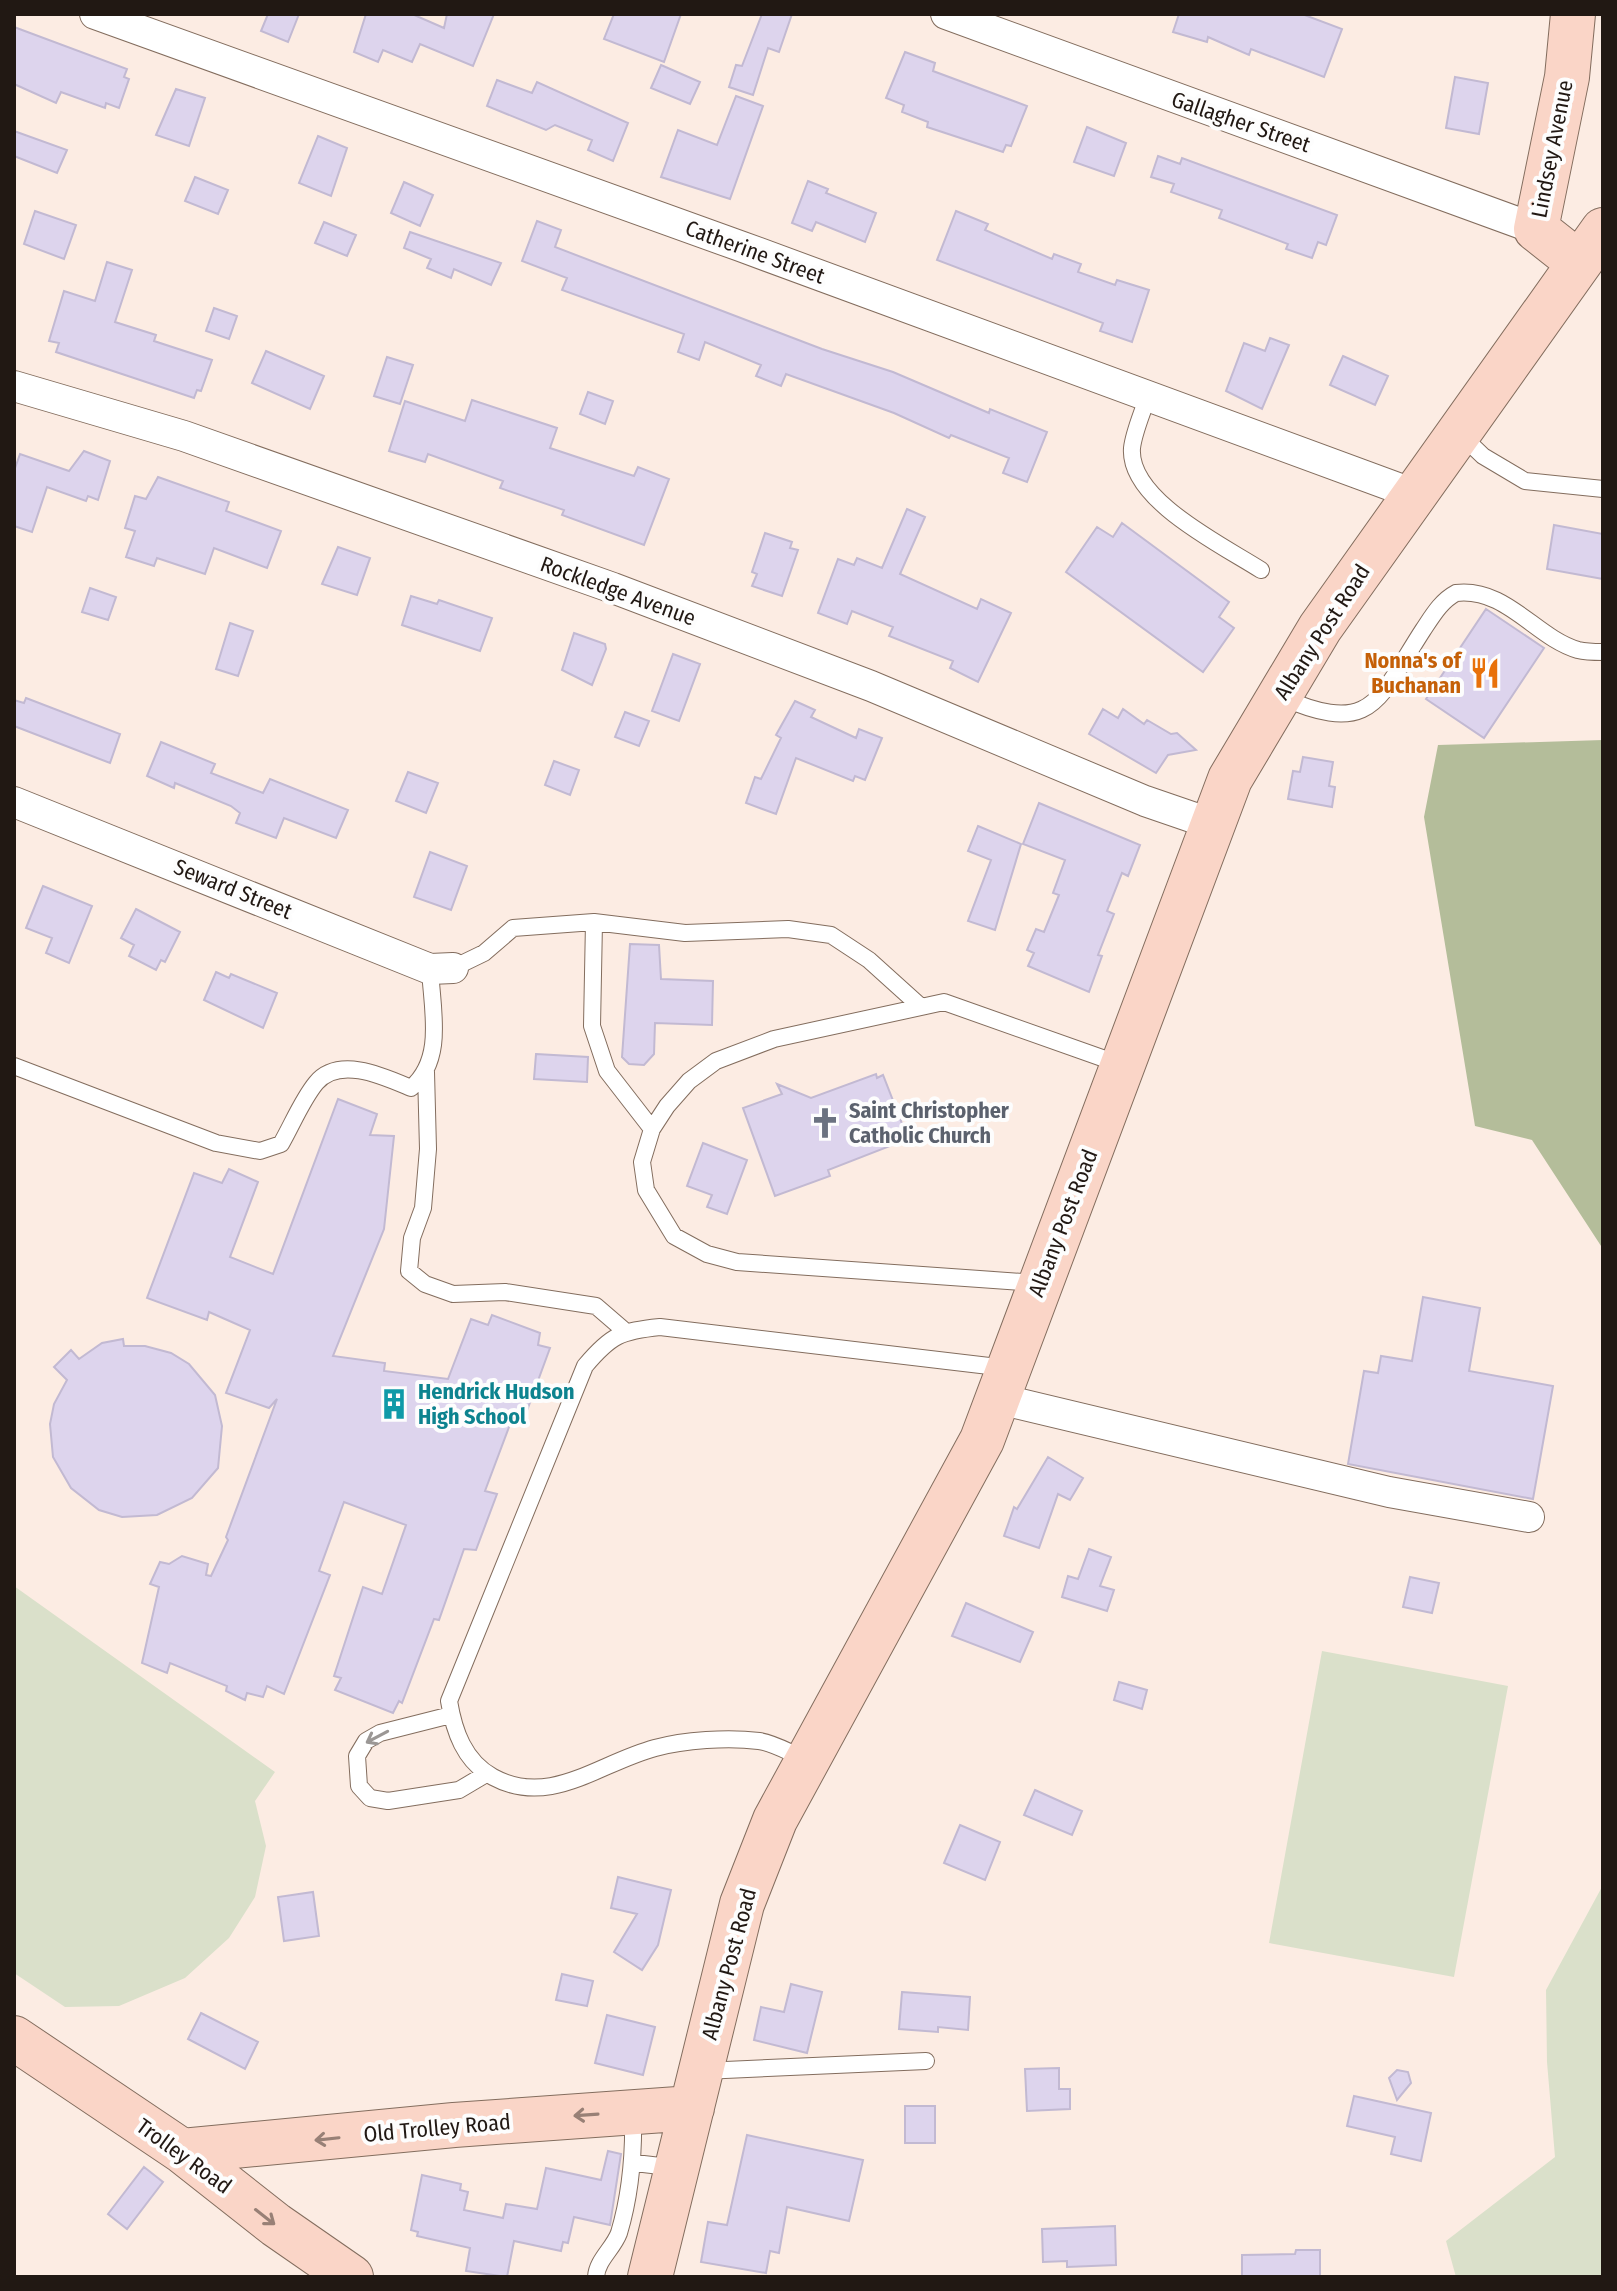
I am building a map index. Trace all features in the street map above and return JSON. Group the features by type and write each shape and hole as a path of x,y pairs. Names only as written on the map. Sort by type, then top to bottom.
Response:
{"main road":[{"name":"Lindsey Avenue","path":"1573,14 1567,77 1536,229 1591,246"},
{"name":"Albany Post Road","path":"640,2248 677,2168 742,1904 775,1820 982,1440 1230,779 1320,628 1591,246"},
{"name":"Trolley Road","path":"14,2038 182,2151 276,2225 351,2277"},
{"name":"Old Trolley Road","path":"182,2151 633,2112 697,2089"}],"street":[{"name":"Gallagher Street","path":"946,14 1536,229"},
{"name":"Catherine Street","path":"115,17 1414,494"},
{"name":"Rockledge Avenue","path":"14,386 184,436 613,588 871,686 1145,801 1212,824"},
{"name":"Seward Street","path":"14,802 441,969"},
{"path":"1001,1383 1389,1492 1529,1517"}],"lane":[{"path":"1148,395 1132,450 1142,484 1168,510 1261,570"},
{"path":"1458,432 1483,456 1525,481 1603,489"},
{"path":"1279,697 1314,712 1336,715 1356,714 1368,709 1381,696 1439,607 1456,593 1486,596 1532,620 1568,646 1580,651 1603,652"},
{"path":"594,922 592,1026 607,1071 652,1129"},
{"path":"14,1066 216,1143 260,1151 281,1144 317,1081 341,1070 375,1073 411,1088 426,1072 435,1050 441,969 484,953 513,928 594,922 685,933 788,929 831,935 869,960 920,1006"},
{"path":"1040,1283 737,1262 707,1254 674,1236 646,1190 642,1162 652,1129 689,1081 716,1061 774,1039 944,1002 1124,1066"},
{"path":"426,1072 428,1149 423,1208 412,1238 409,1271 425,1284 453,1294 505,1292 596,1306 625,1331"},
{"path":"808,1760 761,1741 656,1747 535,1791 512,1787 486,1774 469,1758 451,1715 449,1701 585,1366 611,1339 625,1331 660,1327 1001,1383"},
{"path":"451,1715 380,1733 366,1741 357,1756 359,1786 370,1798 388,1801 459,1790 486,1774"},
{"path":"697,2089 926,2061"},
{"path":"596,2277 596,2268 640,2248 633,2112"},
{"path":"635,2163 677,2168"}],"green space":[{"path":"1603,740 1603,1249 1532,1140 1475,1126 1424,817 1438,745"},
{"path":"14,1586 275,1772 255,1801 266,1846 255,1897 229,1938 185,1978 119,2006 65,2007 14,1973"},
{"path":"1322,1651 1508,1686 1454,1977 1269,1943"},
{"path":"1603,1885 1603,2277 1456,2277 1446,2241 1555,2157 1547,2062 1546,1990"}],"building":[{"path":"268,14 299,14 288,42 261,31"},
{"path":"366,14 412,14 444,28 447,14 494,14 473,66 420,44 412,62 383,50 378,62 354,52"},
{"path":"614,14 681,14 664,62 604,39"},
{"path":"762,14 792,14 779,52 768,48 753,95 729,87 736,65 742,66"},
{"path":"1179,14 1302,14 1342,29 1324,77 1251,49 1249,55 1208,37 1207,42 1173,32"},
{"path":"14,27 127,69 124,77 129,79 119,108 106,103 105,108 61,92 56,103 14,84"},
{"path":"905,52 935,63 933,71 1027,106 1011,146 1006,145 1003,152 927,127 928,122 902,112 904,105 886,98"},
{"path":"661,65 700,82 690,104 651,88"},
{"path":"1455,77 1488,83 1479,134 1446,128"},
{"path":"497,80 532,93 537,82 628,123 613,161 588,150 592,140 555,125 546,130 487,106"},
{"path":"176,89 205,98 189,146 156,135"},
{"path":"736,96 763,106 730,199 661,177 678,130 717,145"},
{"path":"1087,127 1126,143 1114,176 1074,162"},
{"path":"14,131 67,150 57,173 14,156"},
{"path":"318,136 347,148 331,196 299,183"},
{"path":"1158,156 1180,164 1182,158 1337,215 1326,245 1318,242 1312,258 1286,249 1288,244 1219,218 1222,210 1171,192 1174,184 1151,177"},
{"path":"195,177 228,190 218,214 185,201"},
{"path":"808,181 828,189 826,193 876,213 865,242 816,222 812,231 792,223"},
{"path":"404,182 433,195 420,226 391,213"},
{"path":"35,211 76,225 64,259 24,244"},
{"path":"956,211 988,224 985,230 1052,259 1054,254 1081,264 1078,272 1115,285 1117,280 1149,290 1132,342 1100,331 1103,323 937,260"},
{"path":"537,221 561,230 555,247 822,349 893,372 989,413 990,409 1047,432 1027,482 1003,473 1009,458 951,435 949,438 894,413 786,374 781,386 756,376 761,365 705,342 699,360 678,352 684,334 562,290 567,278 522,261"},
{"path":"324,222 356,235 347,256 315,243"},
{"path":"410,232 501,263 491,285 454,269 451,278 427,268 431,259 404,248"},
{"path":"107,262 132,270 115,322 156,335 154,341 212,360 201,391 197,390 194,398 56,352 59,343 49,341 64,291 95,301"},
{"path":"214,308 237,316 229,339 206,331"},
{"path":"1270,338 1289,345 1262,409 1226,391 1244,343 1265,351"},
{"path":"266,351 324,376 310,409 252,383"},
{"path":"1343,356 1388,376 1375,405 1330,385"},
{"path":"387,357 413,365 400,404 374,396"},
{"path":"588,392 613,401 605,424 580,414"},
{"path":"472,400 557,428 550,448 634,476 638,467 669,479 644,545 562,515 564,510 500,488 503,481 428,454 425,462 389,451 405,401 465,421"},
{"path":"84,451 110,461 98,500 88,496 86,501 47,487 32,532 14,526 14,471 20,454 69,471"},
{"path":"158,477 229,502 226,511 281,531 267,568 214,548 205,574 157,558 154,566 126,557 135,531 125,528 135,496 146,499"},
{"path":"907,509 925,517 900,574 977,609 981,599 1011,613 978,682 950,668 953,661 889,636 893,627 852,611 847,624 818,613 838,559 854,565 857,558 882,568"},
{"path":"1122,523 1229,602 1219,617 1234,628 1203,672 1066,572 1097,527 1113,537"},
{"path":"1554,525 1603,534 1603,579 1547,569"},
{"path":"765,533 792,542 790,548 798,550 782,596 752,586 757,574 752,572"},
{"path":"338,547 370,558 357,595 322,584"},
{"path":"90,588 116,597 108,620 82,612"},
{"path":"411,596 437,604 439,600 492,618 480,651 402,625"},
{"name":"Nonna's of Buchanan","path":"1486,609 1544,648 1484,738 1426,699"},
{"path":"230,623 253,631 238,676 216,669"},
{"path":"574,633 605,644 606,649 592,685 562,670"},
{"path":"673,654 700,664 679,721 652,711"},
{"path":"26,698 120,734 110,763 14,726 14,700 24,703"},
{"path":"795,701 815,710 811,717 856,738 859,729 882,738 865,780 855,776 853,781 796,758 776,814 746,803 755,777 761,779 781,738 776,735"},
{"path":"1103,709 1118,718 1123,709 1144,724 1147,720 1171,734 1177,733 1196,750 1168,755 1156,773 1089,734"},
{"path":"625,712 649,721 639,746 615,737"},
{"path":"161,742 215,764 211,773 263,793 270,779 348,810 336,838 284,818 276,838 236,823 240,813 231,806 175,783 174,788 147,776"},
{"path":"1303,757 1333,762 1329,786 1335,787 1332,807 1288,799 1293,771 1300,772"},
{"path":"554,761 579,770 570,795 545,785"},
{"path":"408,772 438,783 426,813 396,801"},
{"path":"1039,803 1140,845 1128,876 1122,873 1107,911 1114,914 1098,955 1102,956 1089,992 1028,966 1034,953 1027,950 1036,929 1044,932 1059,895 1053,893 1065,860 1023,844"},
{"path":"978,826 1021,844 995,930 968,921 991,860 968,851"},
{"path":"430,852 467,866 451,910 414,897"},
{"path":"43,886 92,906 69,963 46,953 52,938 26,928"},
{"path":"136,909 180,932 165,962 161,960 156,970 129,956 134,945 121,938"},
{"path":"630,944 659,945 661,979 713,981 712,1025 655,1023 654,1054 644,1065 629,1064 622,1057"},
{"path":"216,972 229,978 231,974 277,993 263,1028 204,1000"},
{"path":"536,1054 588,1057 587,1082 534,1079"},
{"name":"Saint Christopher Catholic Church","path":"876,1074 877,1078 883,1075 908,1139 828,1170 830,1176 775,1196 743,1108 782,1094 777,1084 811,1098"},
{"name":"Hendrick Hudson High School","path":"338,1099 377,1114 370,1135 394,1136 384,1229 333,1356 385,1363 384,1371 448,1379 471,1319 488,1325 492,1315 540,1333 538,1345 550,1348 525,1416 515,1411 485,1491 497,1494 476,1550 464,1549 439,1620 434,1619 402,1703 399,1701 393,1713 335,1690 341,1678 334,1676 363,1587 382,1594 406,1525 344,1502 319,1571 330,1575 284,1694 267,1686 263,1697 247,1693 245,1700 226,1691 227,1686 170,1663 167,1673 142,1663 159,1587 150,1584 160,1562 169,1564 182,1556 208,1564 206,1575 211,1576 228,1540 226,1537 277,1399 269,1408 226,1393 250,1330 209,1312 207,1320 147,1298 194,1173 222,1183 229,1169 258,1182 230,1257 273,1274"},
{"path":"703,1143 747,1160 727,1214 707,1207 712,1195 687,1186"},
{"path":"1423,1297 1480,1308 1469,1371 1553,1386 1533,1499 1348,1464 1364,1371 1378,1373 1381,1356 1412,1361"},
{"path":"123,1339 124,1346 145,1346 171,1353 189,1364 215,1395 222,1426 218,1468 192,1498 157,1515 122,1517 99,1510 71,1488 53,1457 50,1424 54,1404 67,1380 54,1367 71,1350 79,1359 102,1343"},
{"path":"1048,1457 1083,1478 1070,1500 1058,1494 1039,1548 1004,1536 1014,1507 1017,1509"},
{"path":"1089,1549 1111,1557 1100,1586 1114,1590 1107,1611 1062,1597 1068,1576 1078,1579"},
{"path":"1410,1577 1439,1583 1432,1613 1403,1607"},
{"path":"966,1603 1033,1632 1020,1662 952,1636"},
{"path":"1119,1682 1147,1690 1142,1709 1114,1700"},
{"path":"1035,1790 1082,1811 1072,1835 1024,1815"},
{"path":"960,1825 1000,1842 985,1880 944,1863"},
{"path":"618,1877 671,1890 658,1945 642,1970 614,1952 637,1914 611,1908"},
{"path":"313,1892 319,1936 284,1941 278,1897"},
{"path":"562,1974 593,1981 587,2006 556,2000"},
{"path":"791,1984 822,1992 807,2053 754,2040 761,2007 784,2012"},
{"path":"902,1992 970,1997 968,2030 938,2027 938,2032 899,2029"},
{"path":"201,2013 258,2042 245,2069 188,2039"},
{"path":"607,2015 655,2027 643,2075 595,2063"},
{"path":"1059,2068 1059,2089 1070,2089 1070,2109 1027,2111 1025,2069"},
{"path":"1397,2070 1408,2072 1411,2083 1397,2100 1389,2078"},
{"path":"1354,2096 1431,2113 1421,2161 1391,2154 1395,2137 1347,2126"},
{"path":"905,2106 935,2106 935,2143 905,2143"},
{"path":"747,2135 863,2160 849,2221 787,2207 779,2253 770,2251 766,2273 701,2262 708,2222 727,2225"},
{"path":"608,2151 621,2154 610,2225 574,2217 568,2243 563,2242 561,2251 514,2241 507,2277 466,2271 470,2248 417,2236 418,2232 411,2230 422,2175 461,2184 460,2190 468,2192 464,2210 503,2218 506,2204 537,2209 546,2168 601,2180"},
{"path":"144,2167 163,2182 127,2229 108,2214"},
{"path":"1115,2226 1116,2265 1067,2267 1067,2261 1043,2262 1042,2229"},
{"path":"1296,2250 1320,2250 1320,2277 1242,2277 1242,2255 1295,2254"}],"place":[{"name":"Nonna's of Buchanan","path":"1485,673"},
{"name":"Saint Christopher Catholic Church","path":"825,1123"},
{"name":"Hendrick Hudson High School","path":"394,1404"}]}
